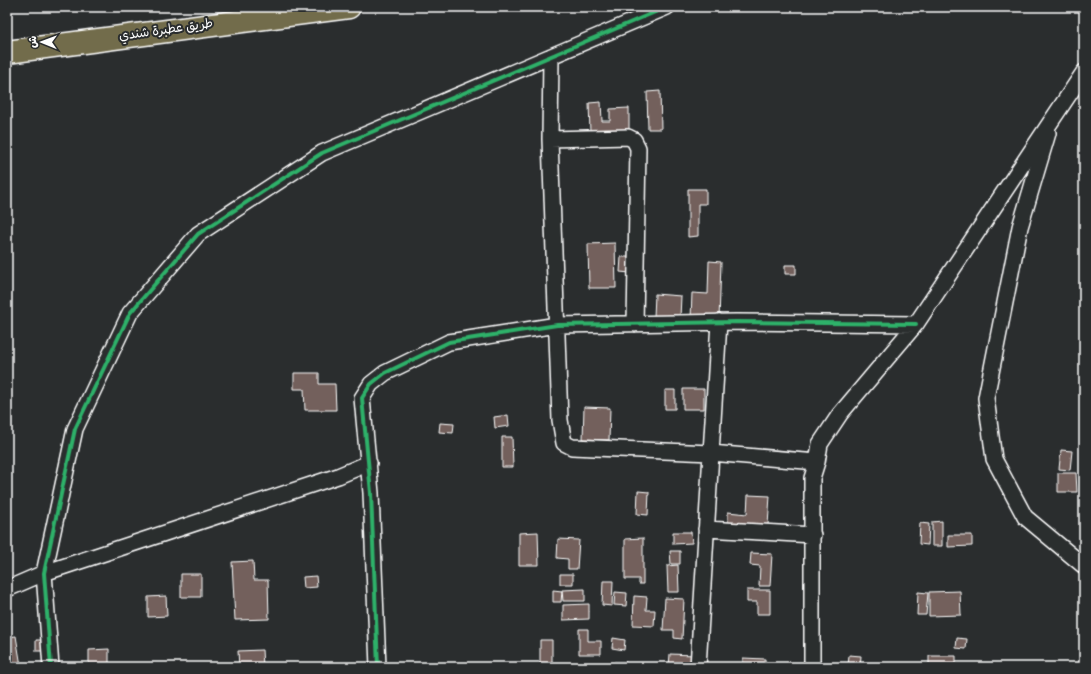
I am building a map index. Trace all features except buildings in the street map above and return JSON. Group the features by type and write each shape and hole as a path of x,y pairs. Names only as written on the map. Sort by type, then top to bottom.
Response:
{"highway":[{"name":"طريق عطبرة شندي","path":"7,52 350,7"}],"street":[{"path":"51,667 44,573 75,429 130,313 198,234 322,153 667,7"},
{"path":"551,56 550,139 560,420 564,443 572,447 710,453 817,462"},
{"path":"812,667 812,478 817,462 820,444 840,414 916,324 1052,118 1079,88 1084,72"},
{"path":"1052,118 1020,227 986,398 994,459 1026,517 1084,566"},
{"path":"550,139 628,137 634,140 638,148 635,324"},
{"path":"378,667 369,463 362,398 371,384 385,373 448,342 557,325 720,322 916,324"},
{"path":"698,667 710,453 720,322"},
{"path":"7,589 44,573 338,476 369,463"},
{"path":"706,529 812,535"}],"cycle path":[{"path":"51,667 44,573 75,429 130,313 198,234 322,153 667,7"},
{"path":"378,667 371,493 362,398 371,384 385,373 449,342 557,325 736,322 916,324"}]}
